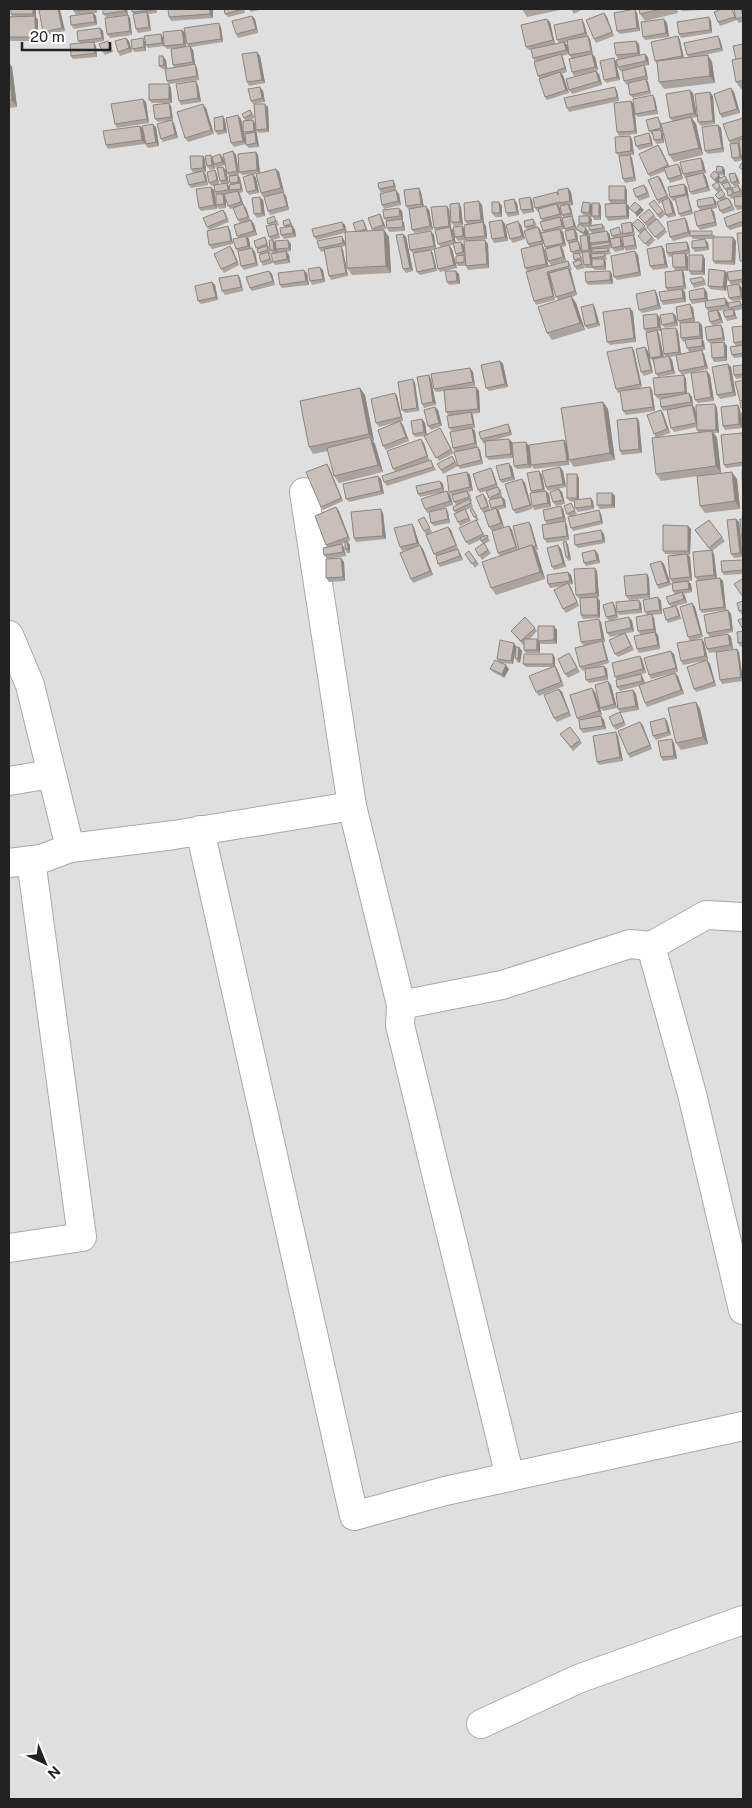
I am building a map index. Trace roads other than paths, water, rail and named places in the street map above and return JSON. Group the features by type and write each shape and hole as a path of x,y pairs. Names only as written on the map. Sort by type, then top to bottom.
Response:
{"street":[{"path":"304,492 352,806 401,1005 400,1025 510,1477"},
{"path":"9,635 30,685 70,848"},
{"path":"9,781 51,774"},
{"path":"9,1248 82,1237 20,862 41,859 70,848 352,806"},
{"path":"200,830 354,1516 445,1491 743,1426"},
{"path":"401,1005 502,985 630,944 651,946 706,916 743,917"},
{"path":"651,946 692,1094 743,1310"},
{"path":"481,1724 578,1679 743,1620"}]}
